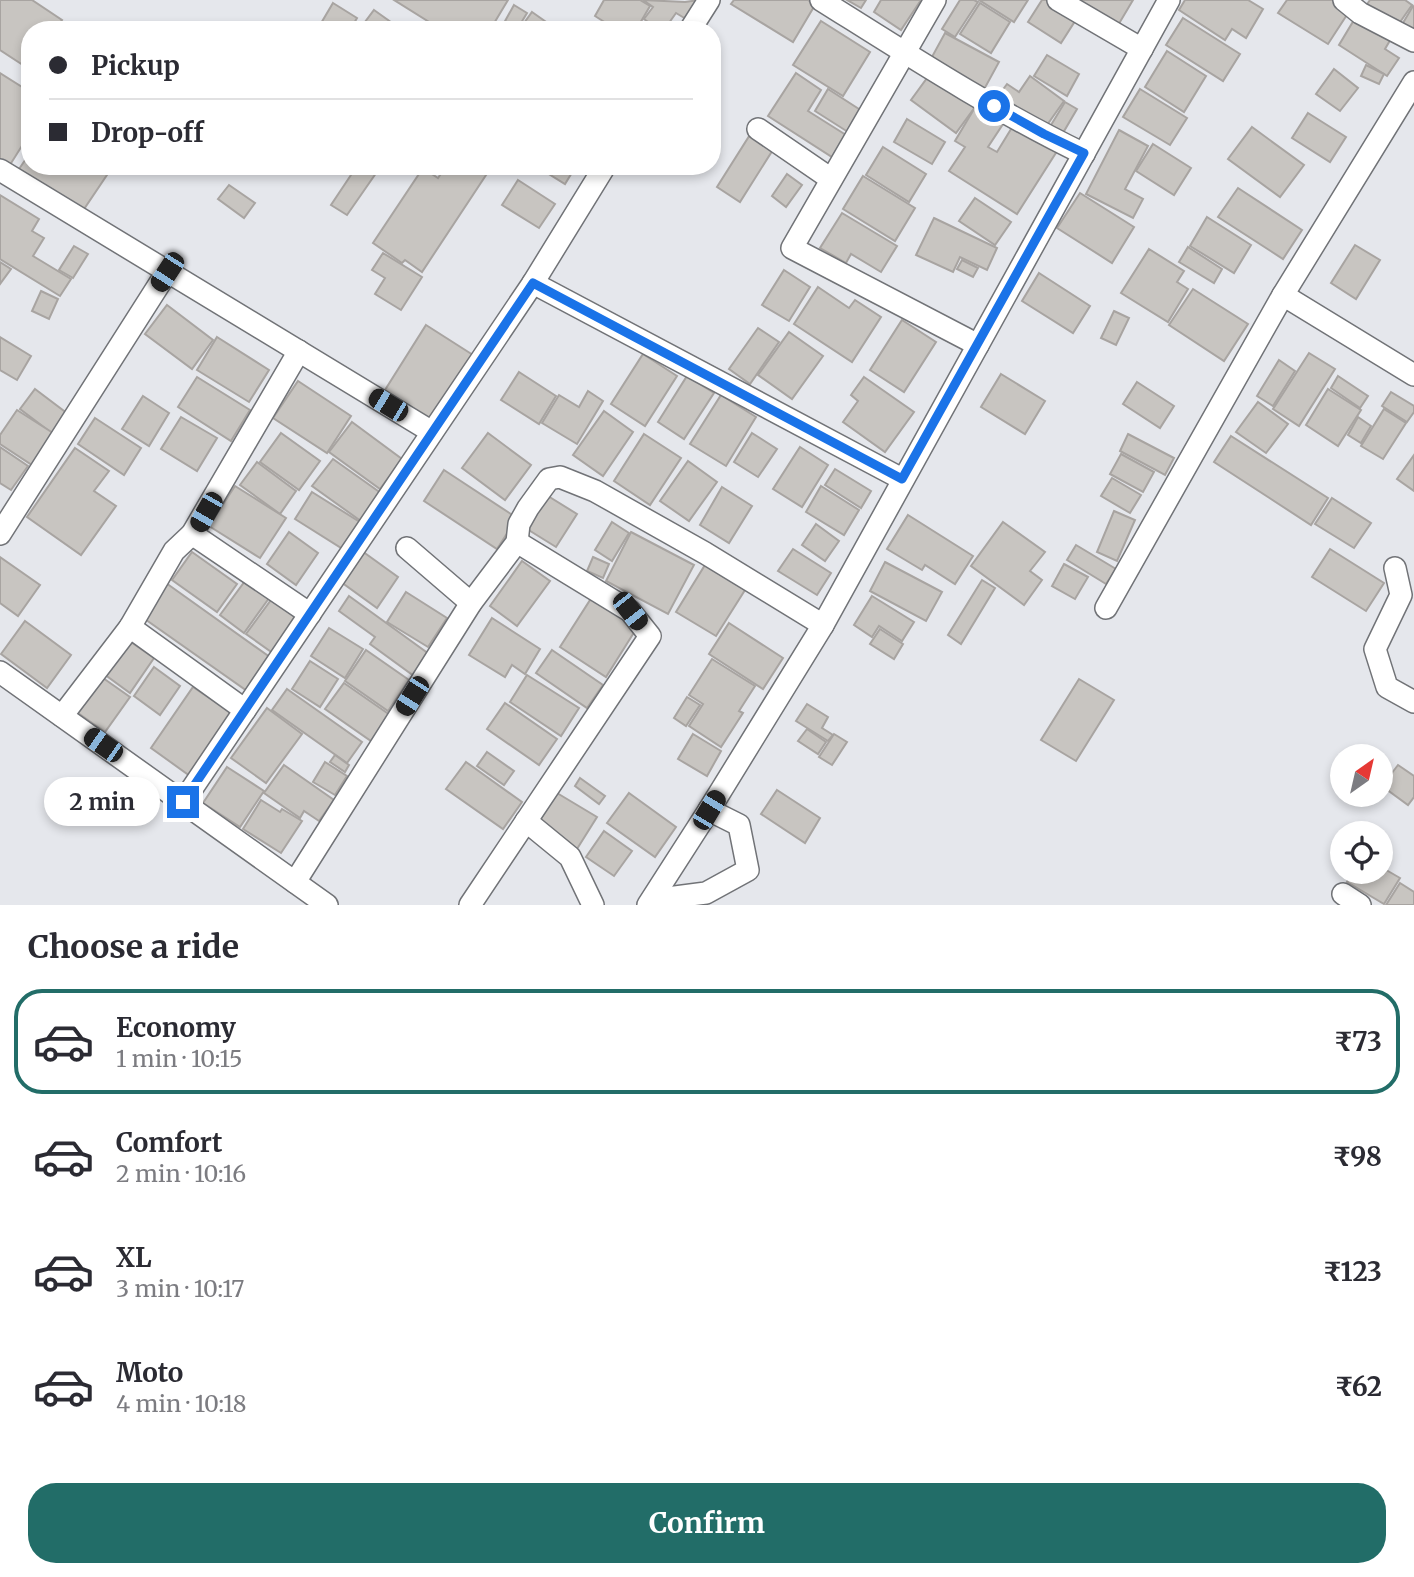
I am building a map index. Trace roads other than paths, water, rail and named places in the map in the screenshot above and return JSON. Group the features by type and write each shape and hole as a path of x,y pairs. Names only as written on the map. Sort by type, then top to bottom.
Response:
{"street":[{"path":"696,21 709,0"},
{"path":"821,0 904,53 1025,124 1084,153"},
{"path":"935,0 792,248 978,345"},
{"path":"1058,0 1142,48"},
{"path":"650,903 822,625 1169,0"},
{"path":"1344,0 1360,13 1414,41"},
{"path":"1106,608 1283,295 1414,82"},
{"path":"758,129 831,179"},
{"path":"0,170 432,432"},
{"path":"183,802 533,283 600,175"},
{"path":"0,534 167,272"},
{"path":"533,283 902,479"},
{"path":"1283,295 1414,375"},
{"path":"62,716 130,627 174,551 192,534 299,351"},
{"path":"295,882 471,603 517,542 519,524 549,479 560,477 595,491 705,553 822,625"},
{"path":"192,534 310,614"},
{"path":"470,905 650,636 630,611 517,542"},
{"path":"407,548 471,603"},
{"path":"1395,568 1401,595 1375,649 1387,687 1414,702"},
{"path":"130,627 245,710"},
{"path":"0,672 327,905"},
{"path":"650,903 706,893 748,870 739,825 709,810"},
{"path":"526,821 570,857 593,905"}]}
